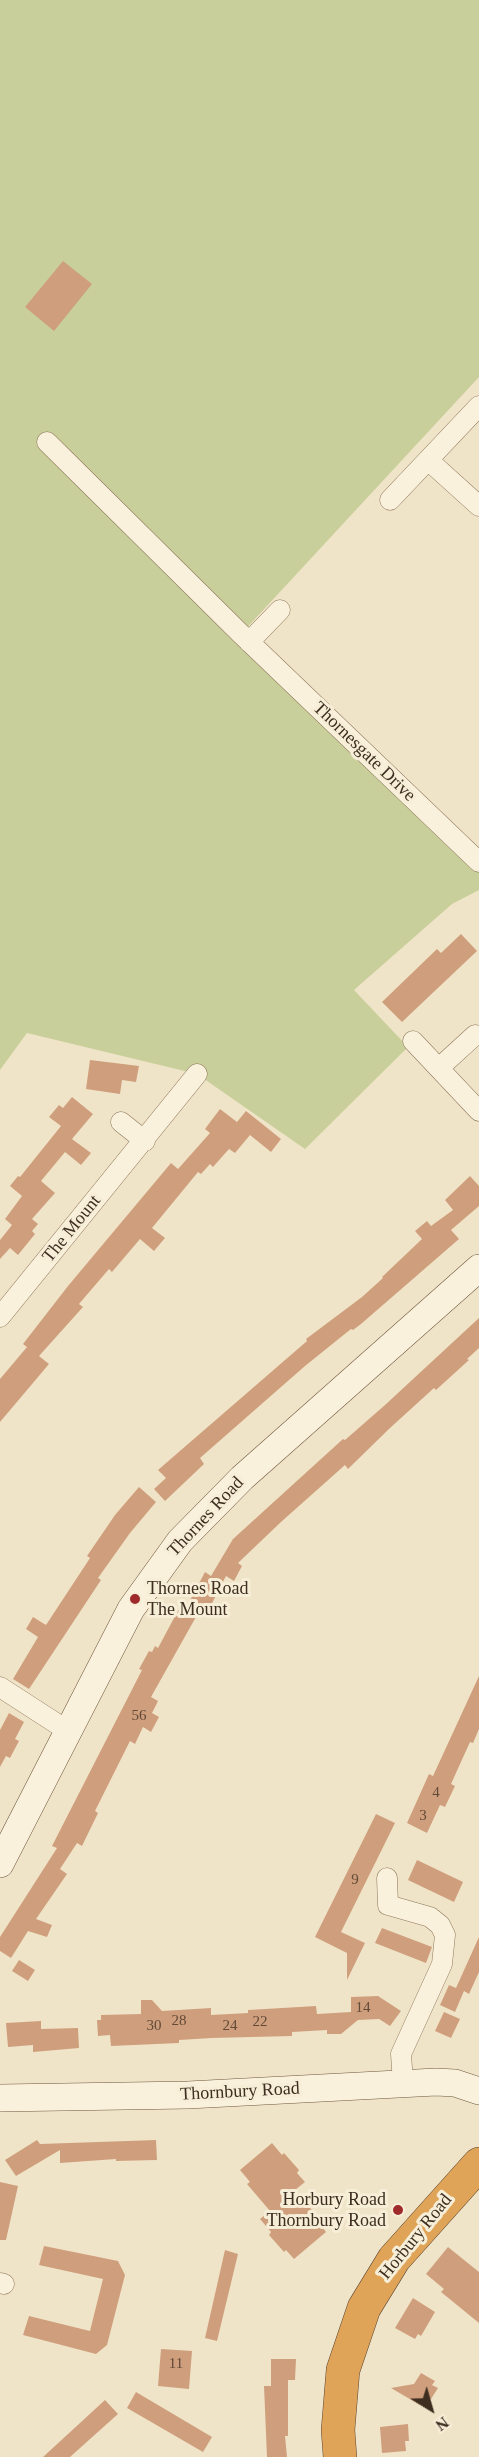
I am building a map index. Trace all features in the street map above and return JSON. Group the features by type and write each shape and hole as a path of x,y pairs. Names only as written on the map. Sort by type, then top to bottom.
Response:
{"highway":[{"name":"Horbury Road","path":"340,2457 338,2430 343,2370 364,2308 394,2259 479,2164"}],"street":[{"path":"390,500 479,406"},
{"name":"Thornesgate Drive","path":"47,442 249,642 479,862"},
{"path":"428,460 479,506"},
{"path":"249,642 280,610"},
{"path":"439,1068 475,1035"},
{"path":"413,1041 479,1111"},
{"name":"The Mount","path":"0,1317 197,1074"},
{"path":"121,1122 145,1141"},
{"name":"Thornes Road","path":"0,1864 131,1609 180,1541 242,1478 479,1268"},
{"path":"0,1687 68,1731"},
{"path":"387,1878 388,1905 430,1917 440,1925 445,1935 442,1964 401,2054 403,2083"},
{"name":"Thornbury Road","path":"0,2098 188,2095 403,2083 455,2083 479,2091"}],"green space":[{"path":"0,0 479,0 479,377 241,634 479,862 479,890 452,904 354,990 408,1047 305,1149 197,1074 27,1033 0,1070"}],"building":[{"path":"63,261 92,284 54,331 25,307"},
{"path":"461,934 477,951 402,1022 382,1002 437,949 441,953"},
{"path":"90,1060 139,1066 136,1082 122,1080 120,1094 86,1089"},
{"path":"72,1097 93,1114 72,1139 91,1153 81,1165 65,1152 41,1181 55,1193 32,1219 38,1224 32,1231 35,1234 18,1255 10,1248 0,1259 0,1240 12,1225 5,1219 22,1196 10,1186 61,1126 49,1117 59,1105 63,1108"},
{"path":"220,1109 237,1122 246,1111 281,1139 271,1152 250,1135 235,1153 229,1149 213,1167 210,1164 201,1174 198,1172 152,1228 165,1238 154,1251 140,1239 112,1272 109,1269 79,1304 83,1307 39,1356 49,1364 0,1422 0,1379 27,1347 23,1344 68,1286 171,1163 178,1169 210,1133 205,1129"},
{"path":"470,1176 479,1186 479,1206 451,1230 459,1239 361,1324 351,1329 305,1366 200,1458 204,1464 165,1501 154,1489 166,1478 158,1470 307,1341 306,1339 362,1297 383,1278 422,1239 415,1231 427,1221 431,1226 453,1210 445,1200"},
{"path":"479,1318 479,1348 467,1359 469,1360 436,1390 434,1388 348,1469 345,1465 281,1522 238,1563 242,1566 234,1581 226,1576 208,1611 201,1608 151,1697 158,1701 152,1713 159,1717 151,1732 143,1727 135,1744 130,1741 95,1811 98,1813 82,1846 77,1843 60,1869 67,1874 36,1919 52,1925 47,1937 28,1931 11,1958 0,1951 0,1937 57,1848 52,1846 142,1670 139,1669 149,1651 152,1652 155,1646 158,1648 181,1605 186,1608 205,1572 211,1576 233,1539 343,1439 345,1440 385,1405"},
{"path":"139,1487 156,1502 130,1533 98,1578 101,1580 29,1689 13,1679 38,1637 26,1629 33,1617 46,1625 90,1558 87,1556 115,1515"},
{"path":"479,1676 479,1729 473,1743 470,1742 451,1784 455,1786 445,1807 440,1805 427,1833 407,1823 429,1774 433,1776"},
{"path":"9,1713 24,1722 15,1739 19,1741 10,1758 6,1756 0,1767 0,1730"},
{"path":"376,1814 395,1823 341,1932 365,1943 347,1980 347,1953 315,1937"},
{"path":"417,1860 463,1882 454,1902 408,1880"},
{"path":"382,1928 432,1947 426,1963 375,1943"},
{"path":"479,1937 479,1972 469,1994 464,1991 455,2012 440,2005 449,1985 456,1988"},
{"path":"19,1960 35,1970 28,1981 12,1971"},
{"path":"378,1996 401,2011 390,2026 379,2019 358,2020 341,2034 327,2034 327,2030 292,2032 292,2036 212,2038 179,2040 179,2043 111,2046 110,2035 98,2036 97,2020 101,2020 101,2015 141,2014 141,2000 152,2000 162,2011 211,2008 211,2015 248,2013 248,2010 316,2006 317,2014 351,2012 351,1997"},
{"path":"444,2012 460,2019 451,2038 435,2031"},
{"path":"41,2021 41,2029 78,2028 79,2048 33,2052 33,2045 8,2047 6,2023"},
{"path":"37,2140 40,2144 156,2140 157,2160 116,2161 116,2159 60,2163 60,2150 16,2176 5,2160"},
{"path":"272,2143 299,2170 297,2173 305,2182 295,2190 321,2221 319,2223 326,2232 294,2259 286,2250 284,2252 269,2235 271,2232 260,2219 270,2211 247,2184 250,2182 240,2170"},
{"path":"0,2182 18,2186 6,2240 0,2240"},
{"path":"44,2246 118,2261 125,2275 107,2345 96,2354 23,2335 29,2316 90,2331 103,2279 39,2265"},
{"path":"448,2247 479,2272 479,2323 441,2292 444,2289 426,2274"},
{"path":"225,2250 238,2254 217,2341 205,2338"},
{"path":"413,2298 435,2312 421,2336 418,2334 415,2339 395,2328"},
{"path":"161,2349 192,2351 189,2389 158,2386"},
{"path":"271,2359 296,2359 295,2380 288,2380 288,2436 285,2436 287,2457 267,2457 264,2386 271,2386"},
{"path":"421,2373 435,2381 432,2385 438,2388 431,2399 425,2396 420,2405 391,2388 414,2384"},
{"path":"136,2392 212,2437 203,2452 127,2408"},
{"path":"105,2400 118,2414 70,2457 43,2457"},
{"path":"408,2424 409,2441 405,2441 406,2451 382,2453 380,2427"}],"place":[{"name":"Thornes Road The Mount","path":"135,1599"},
{"name":"Horbury Road Thornbury Road","path":"398,2210"}]}
